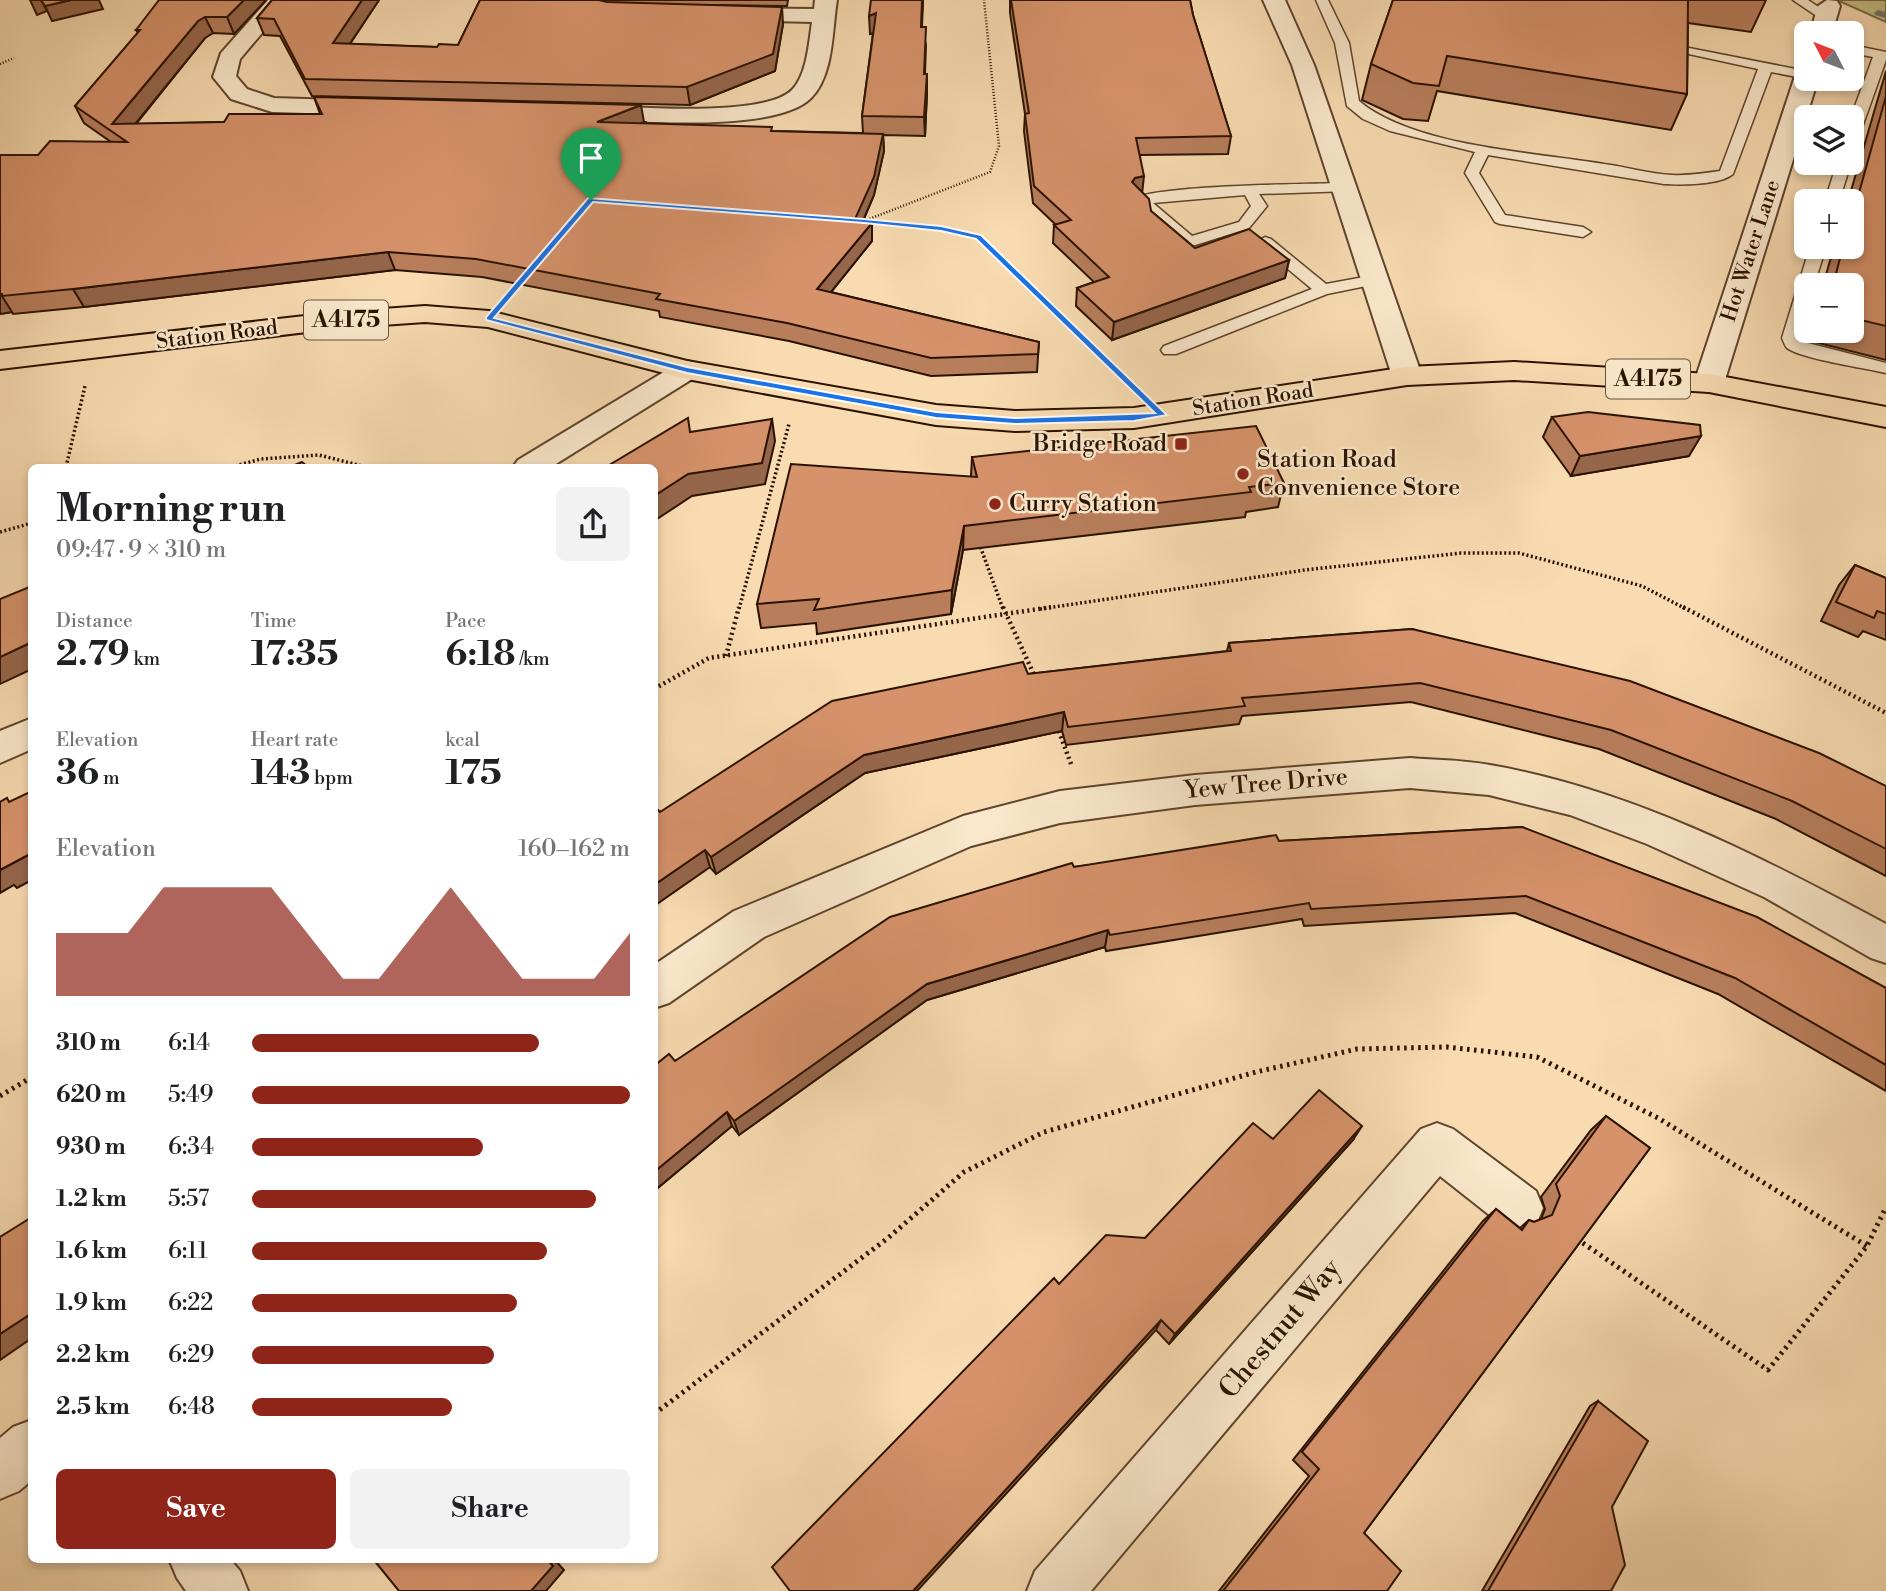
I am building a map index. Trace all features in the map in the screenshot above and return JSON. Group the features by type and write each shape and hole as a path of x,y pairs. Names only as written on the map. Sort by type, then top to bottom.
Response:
{"main road":[{"name":"Station Road","path":"0,360 340,320 425,314 489,319 687,370 936,415 1015,421 1134,418 1407,376 1514,371 1709,383 1886,417"}],"street":[{"path":"279,0 229,58 224,77 239,94 272,105 390,108"},
{"path":"1274,0 1303,65 1407,376"},
{"path":"564,112 726,115 767,111 802,97 811,78 824,8 704,13"},
{"name":"Hot Water Lane","path":"1709,383 1802,91"},
{"path":"534,464 687,370"},
{"path":"0,748 28,734"},
{"name":"Yew Tree Drive","path":"658,986 749,924 963,832 1060,807 1195,790 1396,774 1489,780 1575,800 1661,833 1777,885 1886,945"},
{"name":"Chestnut Way","path":"1055,1591 1437,1145 1519,1208"},
{"path":"0,1472 28,1449"},
{"path":"199,1563 220,1591"}],"lane":[{"path":"1322,0 1342,43 1352,103 1357,111 1373,120 1437,140 1483,150 1682,180 1726,174 1766,66"},
{"path":"1799,0 1825,19"},
{"path":"1689,50 1794,74"},
{"path":"1864,52 1883,56 1864,105"},
{"path":"1483,150 1472,173 1500,219 1583,232"},
{"path":"1249,190 1259,206 1244,225 1189,242 1140,200 1249,190 1344,188"},
{"path":"1244,225 1323,289"},
{"path":"1170,350 1323,289 1375,280"},
{"path":"1794,325 1790,338 1793,344 1886,368"}],"path":[{"path":"864,221 990,172 999,146 984,0"},
{"path":"0,64 14,58"},
{"path":"850,220 941,228 979,237 1162,415"},
{"path":"67,464 94,349"},
{"path":"726,656 798,390"},
{"path":"242,464 261,459 319,455 354,464"},
{"path":"0,532 28,524"},
{"path":"978,539 1005,614 1041,689"},
{"path":"658,687 709,658 1305,570 1461,553 1519,553 1642,586 1886,713"},
{"path":"1053,714 1085,804"},
{"path":"658,1411 888,1238 964,1172 1044,1132 1256,1072 1357,1049 1447,1047 1537,1057 1658,1118 1867,1246"},
{"path":"0,1096 28,1079"},
{"path":"1570,1234 1768,1370 1867,1246 1886,1207"}],"shaded area":[{"path":"1837,0 1886,0 1886,22"}],"building":[{"path":"41,0 71,0 45,6"},
{"path":"159,0 244,0 227,17 205,17 198,21 112,124 224,122 229,114 322,114 314,97 641,105 597,122 772,127 771,131 883,134 874,177 855,219 872,223 817,289 1039,342 1038,354 931,358 787,323 656,299 660,294 476,259 388,252 2,296 0,155 38,155 50,141 127,142 75,106 140,30 136,30"},
{"path":"272,0 362,0 333,43 437,47 439,44 458,45 480,0 599,0 782,7 773,54 687,87 305,79 274,19 257,18"},
{"path":"871,0 922,0 921,27 926,27 924,74 927,74 924,117 862,116 876,13 869,16"},
{"path":"1011,0 1190,0 1231,136 1136,138 1144,176 1135,178 1132,182 1149,199 1151,211 1195,248 1249,229 1289,260 1114,322 1077,288 1109,277 1054,225 1071,220 1034,186 1025,114 1029,113"},
{"path":"1393,0 1688,0 1687,94 1447,56 1439,86 1413,83 1371,64"},
{"path":"1886,96 1886,326 1864,321 1864,273 1836,273 1840,259 1864,259 1864,189 1860,189"},
{"path":"1588,412 1700,425 1701,436 1580,456 1552,417"},
{"path":"688,418 690,432 772,419 762,463 688,474 658,493 658,464 611,464"},
{"path":"1256,426 1284,483 1249,487 1251,492 964,526 952,590 814,610 819,599 757,604 791,464 977,477 972,457"},
{"path":"1855,565 1886,578 1886,614 1877,611 1874,618 1836,602"},
{"path":"28,588 28,644 0,657 0,599"},
{"path":"1412,629 1630,681 1819,753 1886,786 1886,849 1792,801 1611,730 1420,683 1242,698 1245,706 1068,727 1064,712 864,755 711,857 705,850 658,882 658,810 660,812 832,701 1023,662 1028,674 1231,651 1229,643"},
{"path":"28,793 28,855 0,870 0,802 7,798 9,802"},
{"path":"1522,827 1757,917 1886,988 1886,1065 1735,978 1526,896 1311,909 1309,903 1110,935 1108,930 927,984 734,1121 727,1112 658,1169 658,1063 669,1054 675,1061 890,917 1072,863 1074,867 1276,835 1279,841"},
{"path":"1319,1090 1362,1126 1175,1334 1161,1320 913,1591 790,1591 772,1567 1054,1278 1059,1284 1106,1235 1145,1238 1253,1123 1273,1139"},
{"path":"1606,1116 1650,1148 1364,1533 1401,1571 1387,1591 1223,1591 1319,1469 1302,1452 1496,1209 1522,1230 1529,1220 1534,1222 1552,1215 1560,1196 1556,1184"},
{"path":"28,1220 28,1316 0,1334 0,1237"},
{"path":"1598,1401 1648,1441 1612,1507 1625,1565 1611,1591 1488,1591"},
{"path":"376,1563 550,1563 553,1566 531,1591 399,1591"}],"waterway":[{"path":"1878,13 1886,15"}],"place":[{"name":"Bridge Road","path":"1181,444"},
{"name":"Station Road Convenience Store","path":"1243,474"},
{"name":"Curry Station","path":"995,504"}],"route":[{"path":"591,200 941,228 979,237 1162,415 1015,421 936,415 687,370 489,319 591,200"}]}
